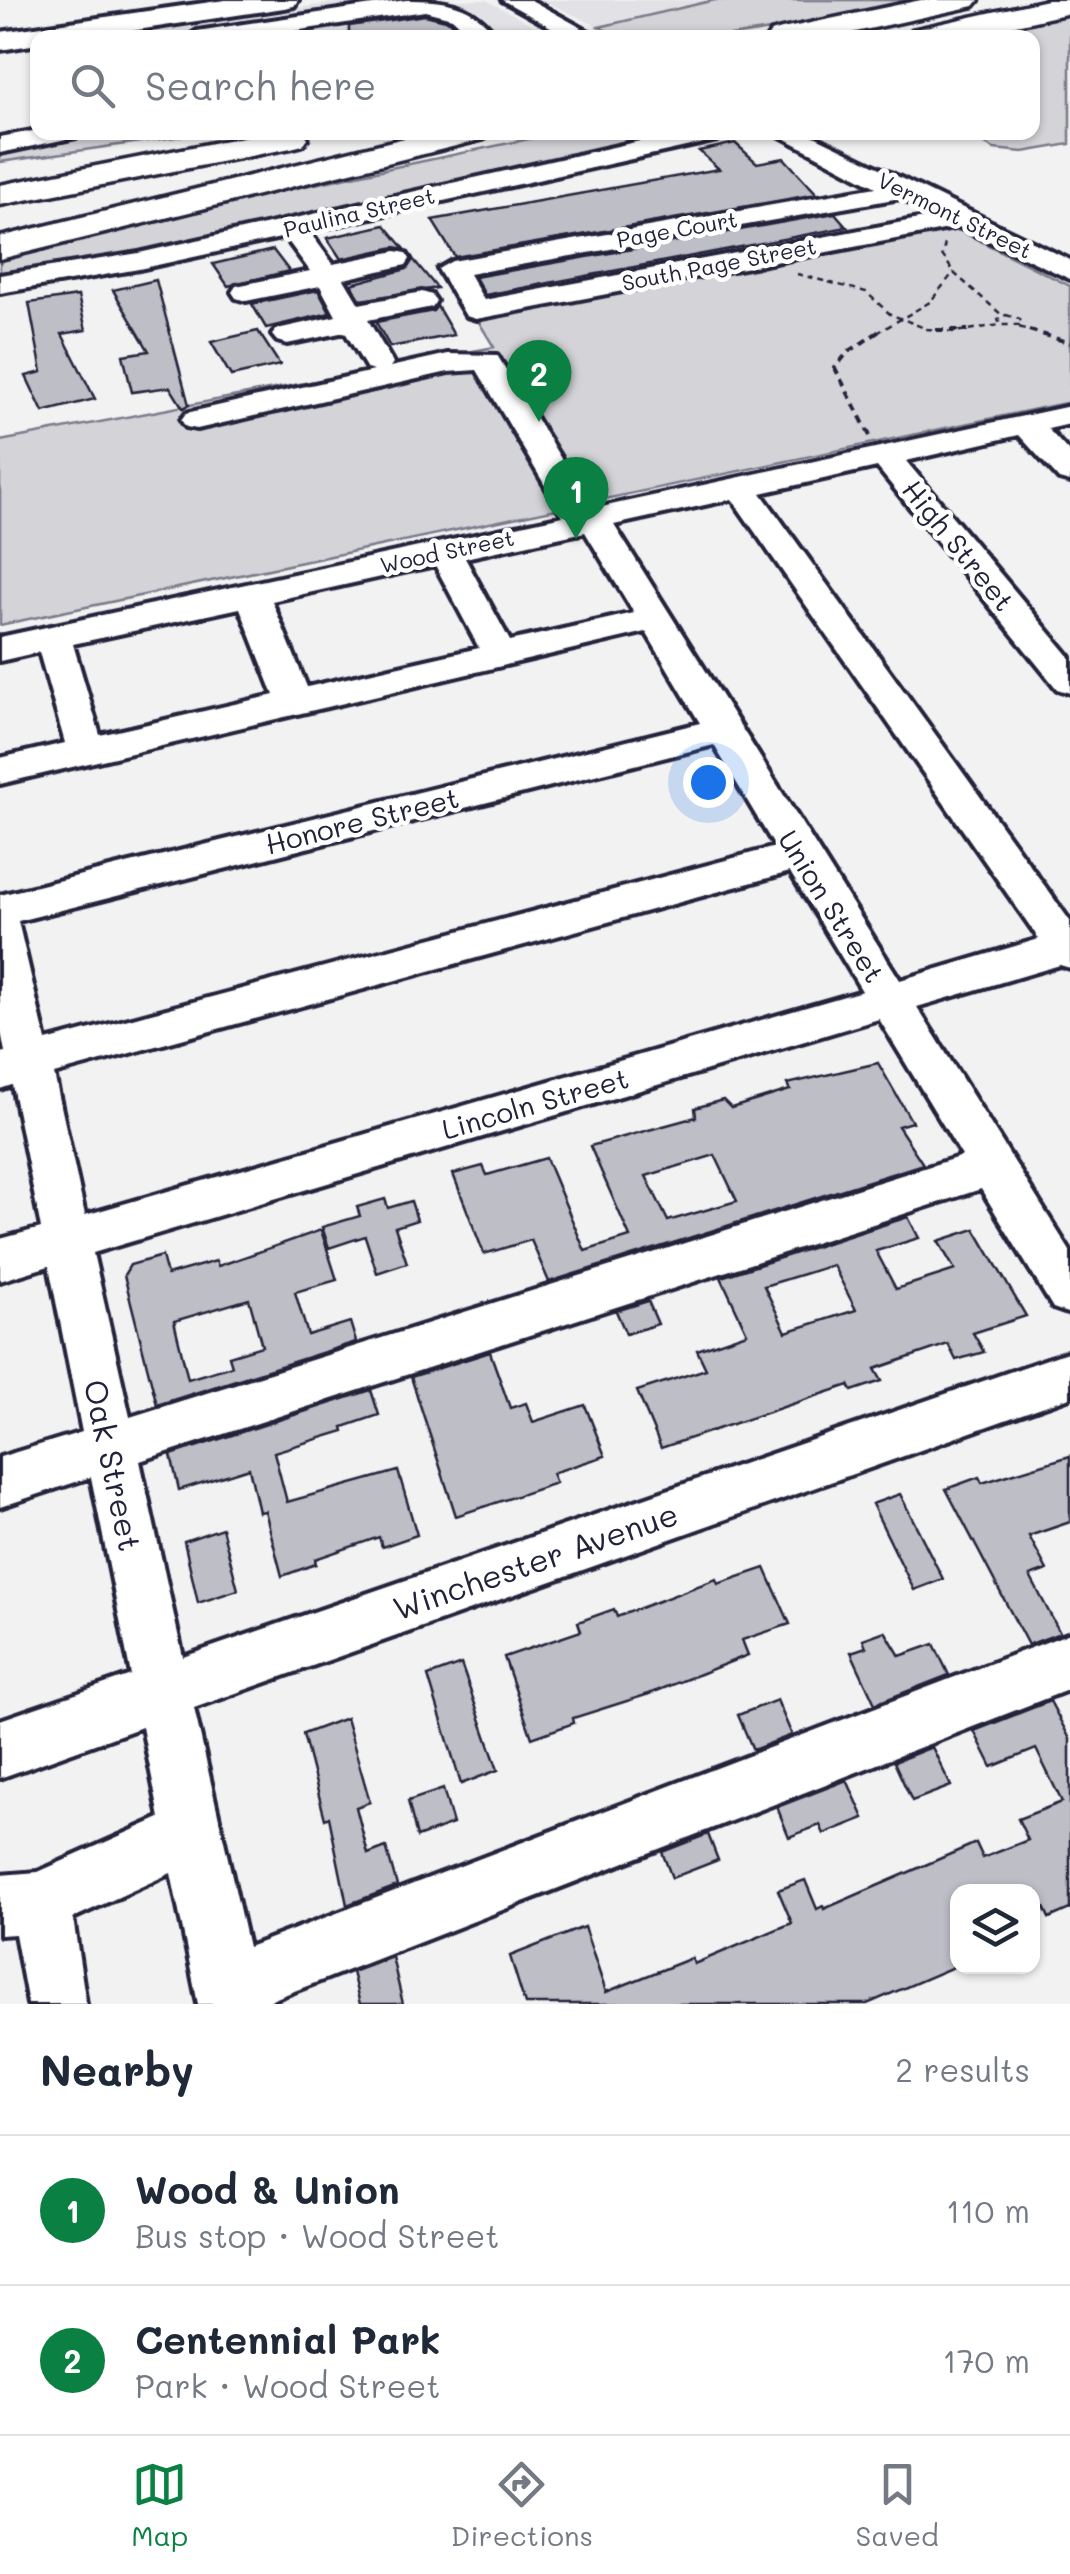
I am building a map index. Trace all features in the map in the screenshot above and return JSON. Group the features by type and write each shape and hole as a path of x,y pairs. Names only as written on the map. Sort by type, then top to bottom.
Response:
{"highway":[{"path":"820,30 964,0"},
{"path":"951,30 1070,4"},
{"path":"0,167 212,140"},
{"path":"0,195 278,140"},
{"path":"0,226 429,140"},
{"path":"0,248 437,140"}],"main road":[{"path":"192,30 276,1"},
{"path":"0,42 30,40"}],"street":[{"path":"276,1 301,10 320,29"},
{"path":"517,1 571,30"},
{"path":"192,30 320,29 424,4 469,14 482,30"},
{"path":"0,145 30,139"},
{"name":"Paulina Street","path":"0,284 139,261 681,140"},
{"name":"Vermont Street","path":"801,140 902,190 954,229 1070,272"},
{"name":"Page Court","path":"476,310 452,269 902,190"},
{"path":"292,227 327,275 378,363"},
{"name":"South Page Street","path":"476,310 954,229"},
{"path":"246,292 396,259"},
{"path":"287,335 422,301"},
{"name":"Union Street","path":"196,420 448,363 486,361 656,620 1070,1293"},
{"name":"Wood Street","path":"0,649 740,487 879,447 1070,414"},
{"path":"1026,424 1070,472"},
{"name":"High Street","path":"879,447 1070,681"},
{"path":"740,487 1069,948"},
{"path":"446,552 500,656"},
{"path":"252,594 294,703"},
{"path":"0,771 656,620"},
{"path":"53,637 86,751"},
{"name":"Honore Street","path":"0,910 724,730"},
{"path":"15,1067 800,855"},
{"name":"Oak Street","path":"0,925 15,1067 67,1240 227,1996"},
{"name":"Lincoln Street","path":"0,1260 1069,948"},
{"path":"0,1482 992,1166"},
{"name":"Winchester Avenue","path":"0,1749 1070,1374"},
{"path":"227,1996 1070,1660"},
{"path":"56,1999 20,1904 193,1834"}],"path":[{"path":"954,229 942,255 954,272 1002,316 1020,319 1018,327"},
{"path":"879,447 835,368 844,353 932,298 954,272"},
{"path":"792,273 866,292 901,320 955,332 1000,325 1018,327 1070,343"},
{"path":"1000,325 997,321 1002,316"}],"shaded area":[{"path":"352,0 486,0 543,30 143,30"},
{"path":"542,0 716,0 599,27"},
{"path":"715,0 917,0 772,30 599,27"},
{"path":"1070,15 1070,144 1023,152 994,149 978,140 1040,140 1040,30 1002,30"},
{"path":"50,140 154,140 0,162 0,149"},
{"path":"524,140 649,140 168,245 0,277 0,255 120,225"},
{"path":"952,227 1070,286 1070,402 0,625 0,441 494,347 477,319"}],"building":[{"path":"425,15 450,21 459,30 349,30 349,26"},
{"path":"735,143 757,163 784,158 817,194 455,257 432,220 719,169 699,151"},
{"path":"835,213 847,227 485,295 475,277"},
{"path":"385,225 405,249 395,247 341,259 327,238"},
{"path":"273,250 289,271 228,286 213,264"},
{"path":"413,259 437,288 361,300 351,284 407,269"},
{"path":"156,280 189,405 183,408 170,387 132,392 123,355 149,351 113,290"},
{"path":"318,290 330,313 266,328 252,304"},
{"path":"78,296 86,330 62,334 95,399 43,412 26,376 42,372 29,303"},
{"path":"437,306 454,335 390,347 376,322 433,311"},
{"path":"258,331 280,365 231,376 211,342"},
{"path":"878,1063 912,1122 898,1126 923,1164 549,1282 531,1240 484,1254 453,1174 483,1166 487,1175 546,1158 585,1251 630,1237 590,1146 696,1117 695,1108 723,1100 731,1108 790,1090 787,1084","holes":["715,1155 737,1201 668,1221 646,1176"]},
{"path":"385,1199 388,1208 411,1201 417,1220 395,1227 407,1263 377,1273 365,1236 329,1248 322,1227 360,1216 357,1207"},
{"path":"908,1217 919,1238 876,1251 896,1289 955,1270 938,1241 975,1229 1026,1316 973,1333 984,1352 956,1360 948,1344 875,1369 882,1381 852,1391 849,1385 661,1448 637,1391 706,1369 697,1350 747,1333 721,1277","holes":["833,1265 856,1310 786,1332 764,1286"]},
{"path":"321,1230 337,1280 295,1292 308,1335 350,1322 356,1342 157,1405 124,1275 130,1265 162,1256 167,1275 216,1261 218,1266","holes":["249,1299 262,1346 229,1356 232,1366 188,1379 174,1321"]},
{"path":"648,1301 658,1324 626,1334 616,1311"},
{"path":"490,1352 510,1408 526,1403 533,1422 585,1405 605,1456 552,1473 556,1483 456,1516 411,1377"},
{"path":"371,1390 379,1415 343,1427 344,1431 274,1452 287,1502 398,1471 417,1535 382,1547 379,1537 315,1559 316,1564 282,1576 265,1511 259,1512 249,1468 179,1490 171,1455"},
{"path":"1070,1456 1070,1522 1029,1536 1047,1570 1030,1576 1060,1633 1028,1645 946,1489 979,1477 982,1483"},
{"path":"900,1494 943,1579 914,1590 872,1504"},
{"path":"222,1528 238,1590 198,1603 184,1541"},
{"path":"765,1568 790,1624 742,1640 748,1655 649,1694 573,1718 574,1723 532,1738 504,1657 581,1631 578,1622 614,1609 617,1617 716,1579 718,1584"},
{"path":"885,1631 900,1656 934,1644 949,1675 875,1704 851,1652 866,1647 863,1639"},
{"path":"461,1664 498,1770 461,1784 428,1676"},
{"path":"777,1700 792,1735 753,1750 738,1715"},
{"path":"1050,1701 1070,1739 1070,1909 1049,1918 1040,1898 1040,1884 950,1884 950,1968 867,2004 525,2004 510,1956 584,1927 606,1992 692,1958 694,1964 792,1923 778,1890 805,1880 817,1909 824,1909 976,1843 983,1858 1028,1840 1018,1819 1062,1802 1036,1749 992,1767 974,1731"},
{"path":"346,1718 370,1802 356,1807 368,1854 386,1847 397,1886 347,1905 329,1817 325,1819 303,1734"},
{"path":"932,1747 951,1786 912,1801 894,1762"},
{"path":"847,1780 864,1818 824,1834 820,1825 789,1837 777,1807"},
{"path":"443,1789 453,1824 417,1837 408,1801"},
{"path":"708,1834 718,1860 672,1878 662,1852"},
{"path":"392,1957 403,2004 360,2004 352,1972"}],"place":[{"name":"Centennial Park","path":"539,422"},
{"name":"Wood & Union","path":"576,539"}]}
